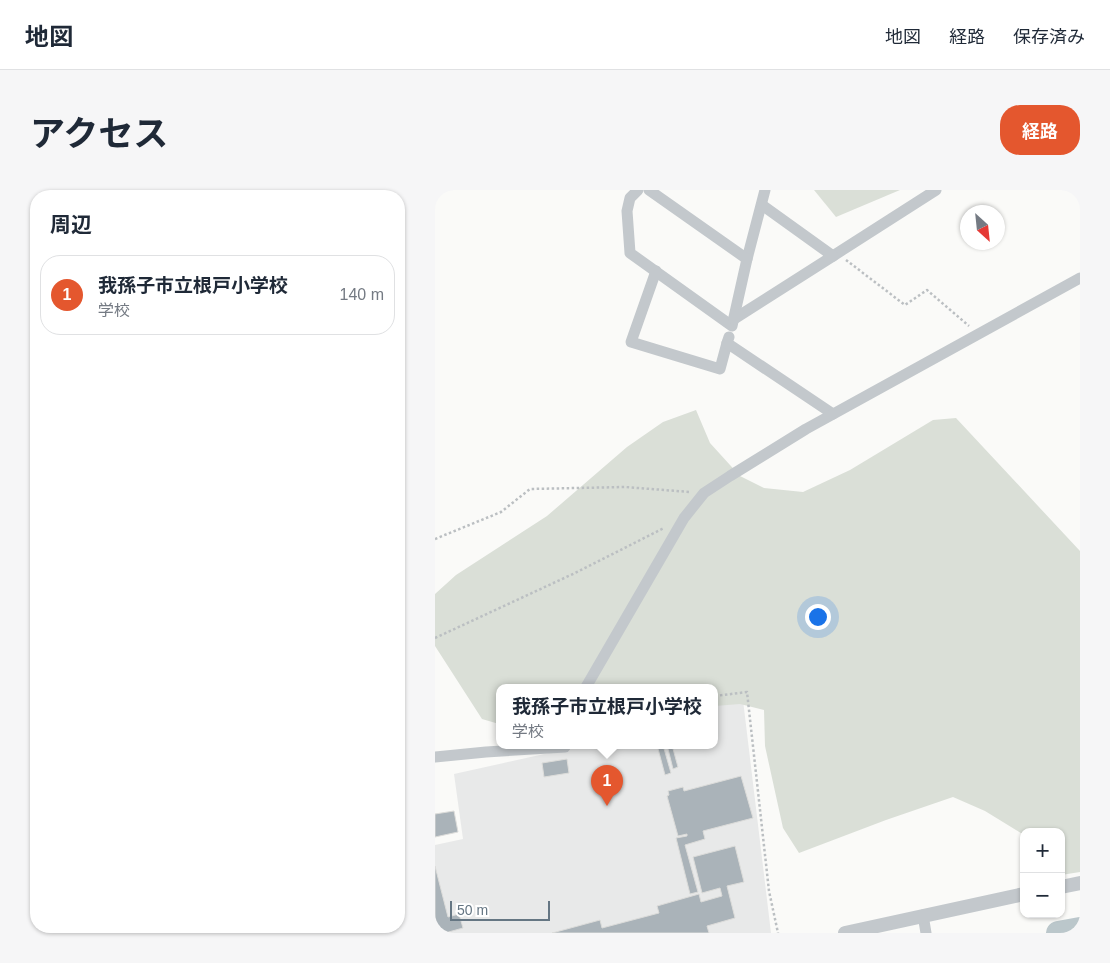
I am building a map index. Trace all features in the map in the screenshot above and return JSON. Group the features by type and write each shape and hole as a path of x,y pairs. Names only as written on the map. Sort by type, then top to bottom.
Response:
{"street":[{"path":"638,190 629,198 627,211 630,253 733,322"},
{"path":"649,190 747,260"},
{"path":"753,190 835,255"},
{"path":"733,322 936,190"},
{"path":"656,271 631,342 720,370 764,198"},
{"path":"588,684 684,518 704,493 833,414 1079,278 1080,268"},
{"path":"727,343 833,414"},
{"path":"435,757 533,749"},
{"path":"1065,885 1080,883"},
{"path":"845,933 1020,895"},
{"path":"923,915 926,933"}],"path":[{"path":"835,255 905,305 927,290 978,334"},
{"path":"435,538 501,512 530,489 625,487 704,493"},
{"path":"435,638 575,573 684,518"},
{"path":"718,696 747,692 769,891 778,933"}],"shaded area":[{"path":"814,190 900,190 836,217"},
{"path":"696,410 710,443 740,476 764,488 803,492 850,470 933,420 956,418 1080,551 1080,872 1065,874 1065,828 1020,828 1020,833 985,811 953,797 799,853 783,828 765,746 764,710 740,704 718,706 718,684 496,684 496,723 482,719 435,646 435,594 456,575 547,516 627,447 663,422"},
{"path":"743,700 771,933 435,933 435,845 463,839 454,774 567,749 718,749 718,704"}],"building":[{"path":"658,749 664,749 671,773 665,775"},
{"path":"668,749 673,749 678,767 673,769"},
{"path":"567,759 569,773 544,777 542,763"},
{"path":"741,776 753,818 703,831 705,839 685,845 698,892 690,894 676,838 687,836 687,834 678,836 667,796 669,795 668,791 683,787 684,791"},
{"path":"454,811 458,832 435,837 435,814"},
{"path":"735,846 744,882 727,886 735,918 707,926 709,933 552,933 600,920 602,928 659,913 657,906 699,894 701,902 722,896 720,888 702,893 693,857"},
{"path":"435,866 448,917 459,914 463,928 445,933 435,933"}],"waterway":[{"path":"1058,933 1080,929"}],"place":[{"name":"我孫子市立根戸小学校","path":"607,806"}]}
